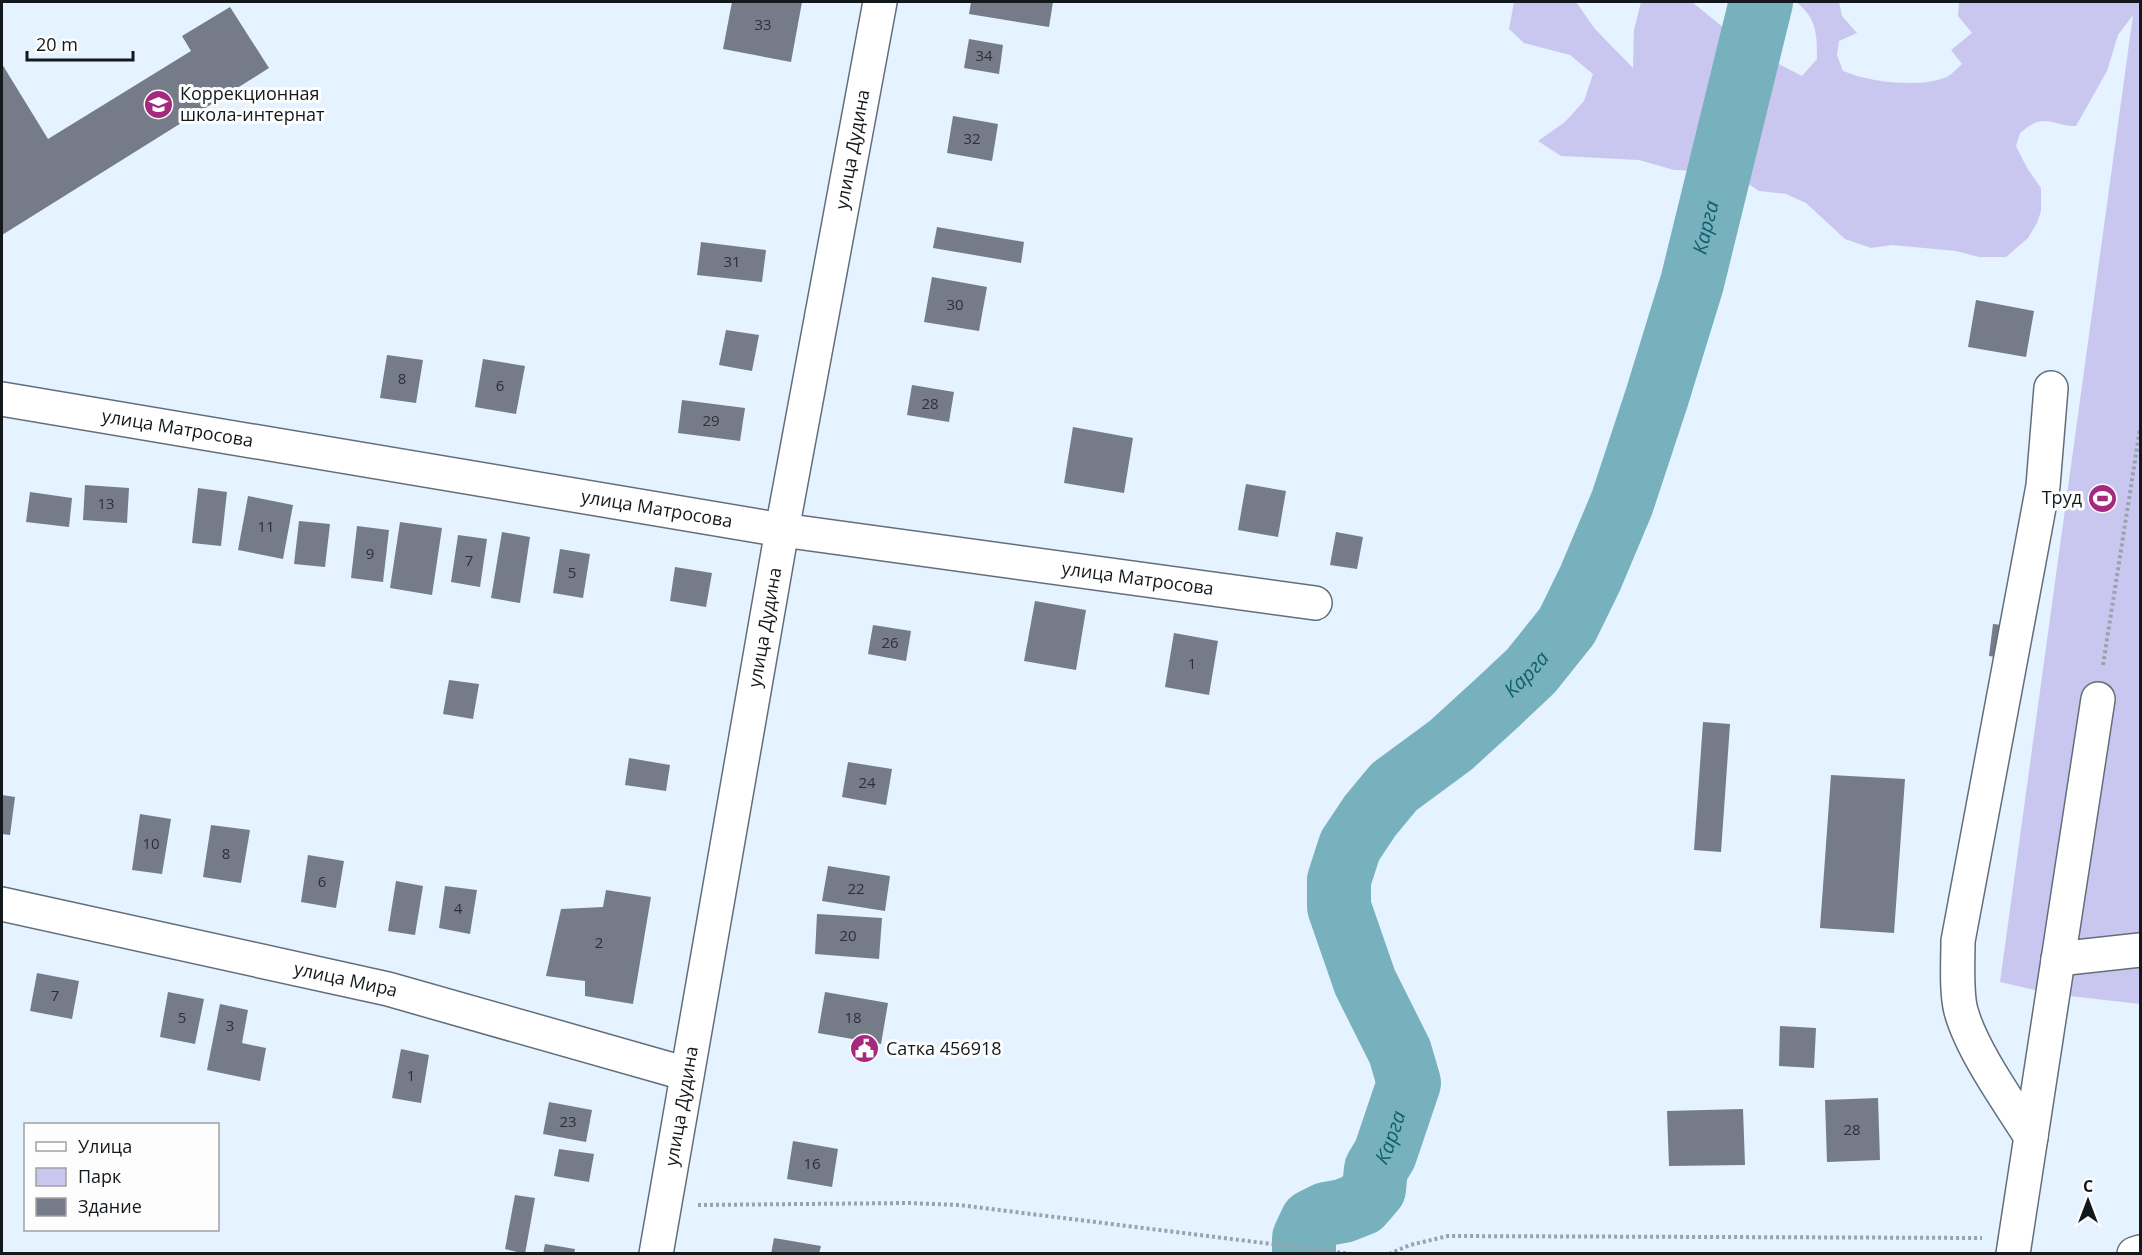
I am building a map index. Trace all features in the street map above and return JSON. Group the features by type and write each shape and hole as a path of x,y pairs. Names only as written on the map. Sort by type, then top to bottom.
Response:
{"street":[{"name":"улица Дудина","path":"656,1254 782,530 880,2"},
{"path":"2031,1137 1991,1073 1960,1010 1958,941 2043,486 2051,388"},
{"name":"улица Матросова","path":"2,399 782,530 1315,603"},
{"path":"2014,1246 2098,699"},
{"name":"улица Мира","path":"2,904 388,989 687,1074"},
{"path":"2058,959 2140,950"},
{"path":"2134,1254 2140,1252"}],"path":[{"path":"2098,699 2140,429"},
{"path":"664,1205 840,1203 959,1205 1352,1254"},
{"path":"1389,1254 1410,1245 1448,1236 2014,1246"}],"green space":[{"path":"1514,2 1576,2 1595,29 1633,68 1634,30 1641,2 1692,2 1750,49 1802,76 1817,59 1817,42 1812,21 1796,2 1839,2 1842,16 1857,33 1839,41 1837,55 1843,71 1879,81 1920,83 1944,78 1962,64 1951,50 1972,33 1958,16 1959,2 2140,2 2140,1004 2052,994 2000,982 2133,15 2118,35 2107,71 2076,126 2042,121 2020,133 2016,146 2027,168 2041,188 2041,211 2028,238 2006,257 1979,257 1956,251 1892,245 1871,248 1845,239 1806,203 1786,194 1759,191 1731,172 1674,170 1639,160 1561,156 1538,141 1565,122 1584,101 1593,74 1570,55 1524,43 1509,29"}],"building":[{"path":"732,2 802,2 791,62 723,49"},
{"path":"971,2 1053,2 1049,27 969,14"},
{"name":"Коррекционная школа-интернат","path":"230,7 269,68 2,235 2,64 48,139 191,51 182,36"},
{"path":"969,39 1003,45 999,74 964,68"},
{"path":"953,116 998,124 992,161 947,153"},
{"path":"937,227 1024,242 1021,263 933,248"},
{"path":"701,242 766,250 762,282 697,275"},
{"path":"932,277 987,287 979,331 924,322"},
{"path":"1976,300 2034,311 2026,357 1968,347"},
{"path":"726,330 759,335 752,371 719,365"},
{"path":"387,355 423,360 416,403 380,398"},
{"path":"483,359 525,366 516,414 475,407"},
{"path":"912,385 954,392 949,422 907,415"},
{"path":"682,400 745,408 740,441 678,433"},
{"path":"1073,427 1133,438 1124,493 1064,483"},
{"path":"1246,484 1286,491 1278,537 1238,530"},
{"path":"85,485 129,488 127,523 83,520"},
{"path":"198,488 227,492 221,546 192,543"},
{"path":"30,492 72,498 69,527 26,522"},
{"path":"248,496 293,505 283,559 238,550"},
{"path":"299,521 330,524 325,567 294,564"},
{"path":"400,522 442,528 432,595 390,588"},
{"path":"357,526 389,530 383,582 351,578"},
{"path":"502,532 530,537 520,603 491,598"},
{"path":"1336,532 1363,537 1357,569 1330,565"},
{"path":"458,535 487,539 480,587 451,582"},
{"path":"560,549 590,554 583,598 553,593"},
{"path":"675,567 712,573 706,607 670,601"},
{"path":"1035,601 1086,610 1076,670 1024,661"},
{"path":"1993,624 2027,628 2023,661 1989,656"},
{"path":"873,625 911,631 906,661 868,654"},
{"path":"1174,633 1218,641 1209,695 1165,687"},
{"path":"449,680 479,684 473,719 443,714"},
{"path":"1703,722 1730,724 1721,852 1694,850"},
{"path":"629,758 670,765 666,791 625,785"},
{"path":"848,762 892,769 886,805 842,797"},
{"path":"1831,775 1905,779 1894,933 1820,928"},
{"path":"2,795 15,797 10,835 2,834"},
{"path":"140,814 171,819 162,874 132,870"},
{"path":"211,825 250,830 241,883 203,877"},
{"path":"308,855 344,861 336,908 301,902"},
{"path":"828,866 890,876 885,911 822,901"},
{"path":"396,881 423,886 415,935 388,931"},
{"path":"445,886 477,890 470,934 439,928"},
{"path":"606,890 651,897 633,1004 585,996 585,981 546,976 561,909 603,907"},
{"path":"817,914 882,918 879,959 815,954"},
{"path":"37,973 79,981 72,1019 30,1011"},
{"path":"168,992 204,999 195,1044 160,1037"},
{"path":"825,992 888,1003 881,1044 818,1033"},
{"path":"220,1004 248,1010 242,1043 266,1048 260,1081 207,1070"},
{"path":"1780,1026 1816,1028 1814,1068 1779,1066"},
{"path":"401,1049 429,1055 421,1103 392,1098"},
{"path":"1878,1098 1880,1160 1827,1162 1825,1100"},
{"path":"549,1102 592,1110 586,1142 543,1134"},
{"path":"1743,1109 1745,1165 1669,1166 1667,1111"},
{"path":"793,1141 838,1149 832,1187 787,1179"},
{"path":"559,1149 594,1154 589,1182 554,1176"},
{"path":"515,1195 535,1198 525,1254 505,1249"},
{"path":"774,1238 821,1246 819,1254 771,1254"},
{"path":"545,1244 575,1249 574,1254 543,1254"}],"waterway":[{"name":"Карга","path":"1304,1254 1304,1238 1312,1221 1326,1214 1361,1204 1374,1189 1376,1169 1385,1154 1409,1083 1400,1052 1365,982 1339,907 1339,880 1350,846 1370,816 1394,787 1451,745 1531,671 1567,626 1590,579 1622,503 1692,283 1761,2"}],"place":[{"name":"Коррекционная школа-интернат","path":"159,104"},
{"name":"Труд","path":"2103,498"},
{"name":"Сатка 456918","path":"865,1049"}]}
